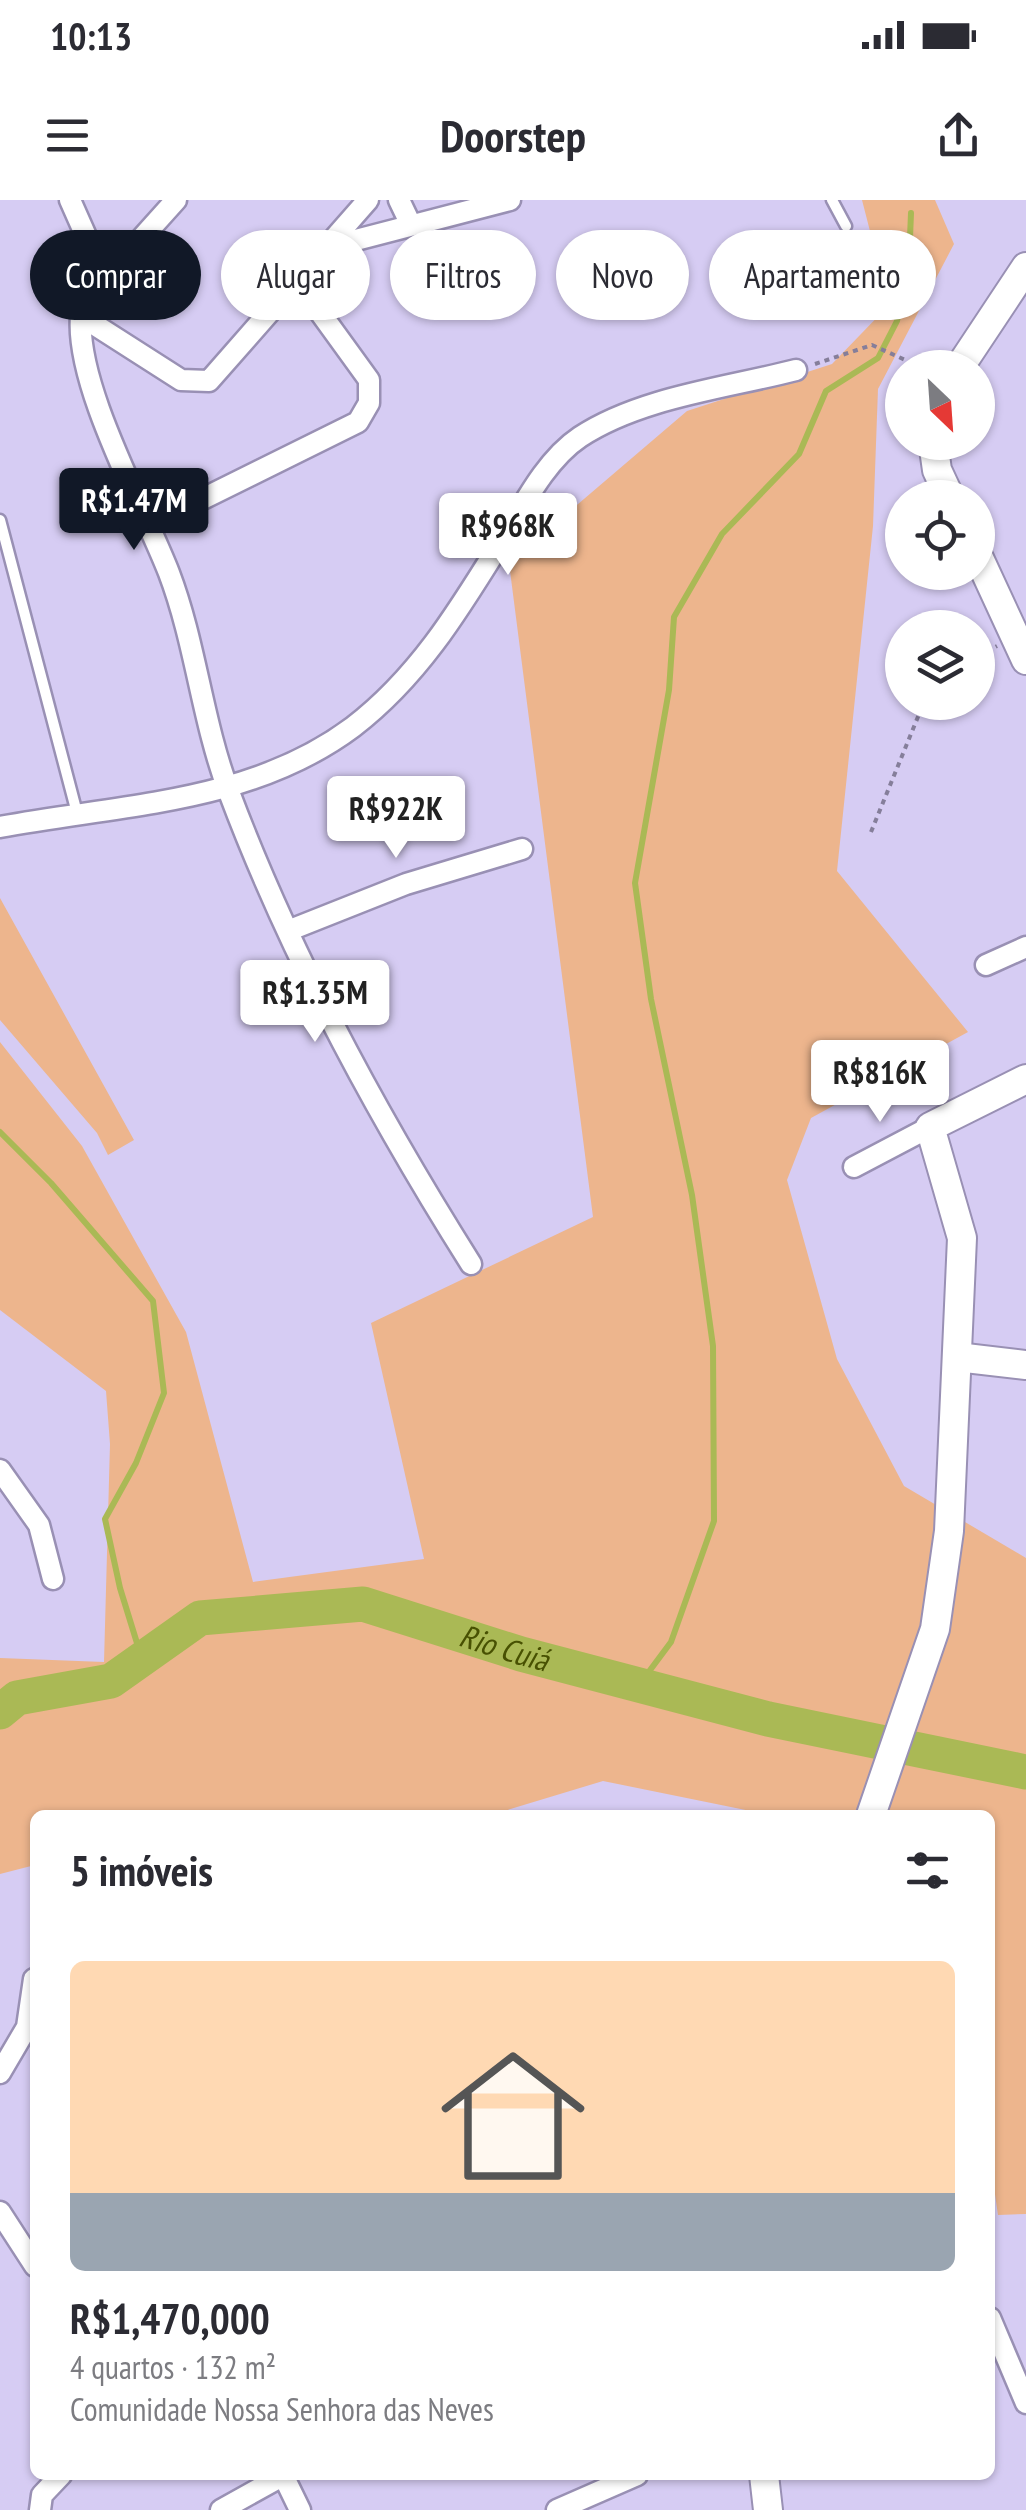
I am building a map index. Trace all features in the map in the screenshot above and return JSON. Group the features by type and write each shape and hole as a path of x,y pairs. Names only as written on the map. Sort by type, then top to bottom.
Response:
{"main road":[{"path":"972,350 1026,268"},
{"path":"994,590 1026,660"},
{"path":"873,1810 920,1682 944,1580 962,1238 930,1126 1026,1079"},
{"path":"957,1349 1026,1365"},
{"path":"764,2480 767,2510"}],"street":[{"path":"70,200 83,230"},
{"path":"149,230 176,200"},
{"path":"343,230 368,200"},
{"path":"399,200 410,223"},
{"path":"370,235 510,200"},
{"path":"81,320 81,339 106,424 150,524 194,649 228,790 350,1059 471,1264"},
{"path":"87,320 181,380 197,384 218,375 265,320"},
{"path":"150,524 358,422 366,412 369,380 326,320"},
{"path":"0,827 228,790 350,729 395,692 430,653 546,474 578,438 624,414 796,370"},
{"path":"290,930 406,884 522,849"},
{"path":"986,965 1026,947"},
{"path":"854,1168 930,1126"},
{"path":"0,1470 39,1525 52,1579"},
{"path":"0,2073 27,2027 30,2006"},
{"path":"0,2212 30,2258"},
{"path":"995,2330 1026,2403"},
{"path":"40,2510 42,2495 56,2480"},
{"path":"222,2510 274,2480"},
{"path":"285,2480 300,2510"},
{"path":"557,2510 626,2480"},
{"path":"752,2480 767,2510"}],"lane":[{"path":"832,200 846,226"},
{"path":"0,520 76,813"}],"path":[{"path":"796,370 872,346 885,352"},
{"path":"871,832 917,720"}],"shaded area":[{"path":"862,200 935,200 954,244 936,278 936,230 870,230"},
{"path":"875,320 914,320 898,350 885,350 885,376 878,389 873,526 837,871 968,1032 811,1118 787,1180 837,1359 904,1486 1026,1558 1026,2214 998,2215 995,2194 995,1810 745,1810 603,1781 507,1810 30,1810 30,1866 0,1874 0,1658 104,1662 110,1444 106,1391 0,1310 0,1042 82,1146 186,1332 253,1582 424,1559 371,1323 593,1217 509,563 687,411 832,364"},
{"path":"0,898 134,1140 108,1155 97,1133 0,1020"}],"waterway":[{"path":"639,1685 671,1642 714,1521 713,1346 692,1195 651,999 635,883 669,690 674,617 722,534 799,454 826,391 878,358 897,321 909,263 911,213"},
{"path":"0,1132 51,1183 153,1301 164,1393 136,1463 105,1519 120,1588 141,1656"},
{"name":"Rio Cuiá","path":"0,1712 17,1698 111,1681 200,1618 363,1604 521,1654 768,1719 1026,1772"}]}
